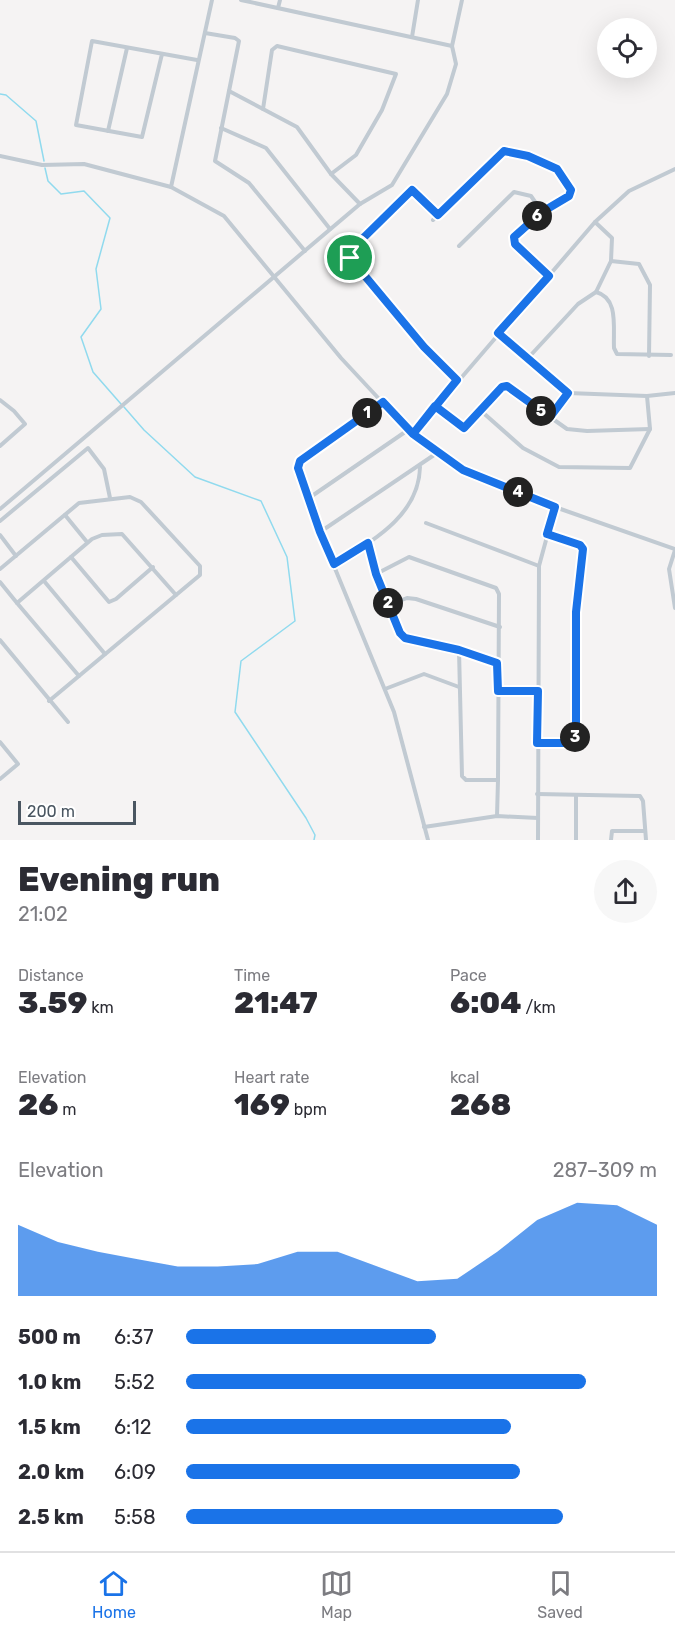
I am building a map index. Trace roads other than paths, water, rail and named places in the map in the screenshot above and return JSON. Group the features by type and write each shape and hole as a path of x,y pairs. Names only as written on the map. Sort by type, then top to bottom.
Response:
{"street":[{"path":"171,187 197,60 212,0"},
{"path":"241,0 452,46"},
{"path":"278,8 280,0"},
{"path":"412,37 418,0"},
{"path":"0,509 360,204 392,185 447,94 456,64 452,46 462,0"},
{"path":"205,33 235,38 238,42 216,164 249,183 305,252"},
{"path":"162,54 142,137 77,126 75,122 92,40 197,60"},
{"path":"263,109 272,50 276,46 396,74 382,110 356,155 331,174"},
{"path":"108,131 127,48"},
{"path":"229,91 297,127 331,174 360,204"},
{"path":"221,128 266,148 330,229"},
{"path":"433,220 504,151 511,151 557,169 571,190 569,196 542,212 514,237 513,241 549,276"},
{"path":"0,156 42,165 84,164 171,187 224,216 341,358 408,430 437,453 463,470 555,507 675,549 669,569 675,608"},
{"path":"413,434 595,222 629,191 675,170"},
{"path":"438,215 412,190 348,255 424,347 457,380"},
{"path":"459,246 514,192 531,196 542,212"},
{"path":"529,357 578,304 596,292 611,261 612,238 595,222"},
{"path":"611,261 639,264 649,280 649,356"},
{"path":"596,292 606,295 612,303 614,348 617,354 670,355"},
{"path":"498,333 529,357 568,393 647,396 675,393"},
{"path":"435,406 464,428 502,387 507,386 567,429 587,431 650,429"},
{"path":"550,417 568,393"},
{"path":"480,410 524,448 559,467 630,468 650,429 647,396"},
{"path":"0,400 25,424 0,446"},
{"path":"383,402 297,464 320,532 394,712 428,840"},
{"path":"309,498 408,430"},
{"path":"82,440 104,469 110,498"},
{"path":"0,521 88,448"},
{"path":"320,532 437,453"},
{"path":"334,564 368,543 403,514 416,494 420,466"},
{"path":"0,568 80,502 130,497 141,502 199,563 200,575 49,701"},
{"path":"538,840 539,566 555,507"},
{"path":"65,515 87,542"},
{"path":"426,523 539,566"},
{"path":"16,603 87,542 102,535 122,534 176,595"},
{"path":"537,743 571,743 576,735 576,612 583,549 580,545 547,534"},
{"path":"0,535 16,556"},
{"path":"368,543 376,574 405,638 459,650 497,663"},
{"path":"71,556 109,602 114,601 153,567"},
{"path":"376,574 409,557 496,588 499,594 500,627 497,663 497,816"},
{"path":"44,580 105,654"},
{"path":"0,582 79,676"},
{"path":"389,605 411,598 500,627"},
{"path":"0,640 68,722"},
{"path":"459,650 462,776 466,780 498,780"},
{"path":"385,689 424,674 459,687"},
{"path":"498,691 538,691"},
{"path":"0,742 18,764 0,779"},
{"path":"537,795 643,798 646,840"},
{"path":"576,796 576,840"},
{"path":"424,827 497,816 537,818"},
{"path":"611,840 612,831 645,831"}],"waterway":[{"path":"0,94 6,95 36,121 44,161"},
{"path":"45,168 48,181 61,194 84,191 110,218 96,269 101,309 81,337 93,372 121,404"},
{"path":"124,407 144,430 195,477 261,501 287,557 295,621 241,661 235,712 306,818 315,835 314,840"}]}
